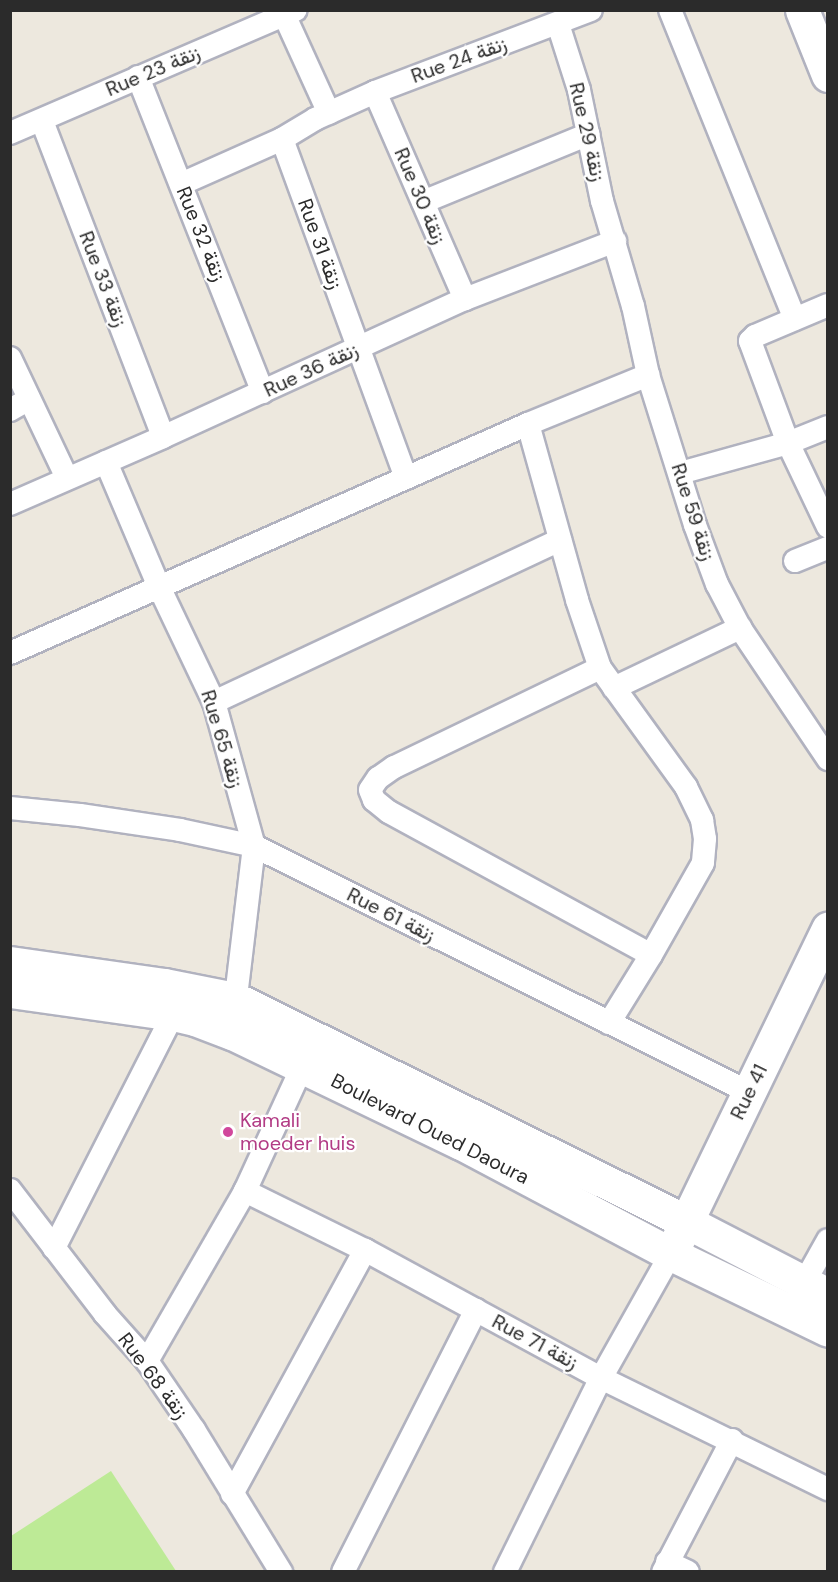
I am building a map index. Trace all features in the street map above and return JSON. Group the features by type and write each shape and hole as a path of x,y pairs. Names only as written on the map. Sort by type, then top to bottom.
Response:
{"street":[{"name":"Rue 24 زنقة","path":"181,184 282,139 328,113 375,92 591,10"},
{"path":"670,10 795,319"},
{"path":"802,10 828,75"},
{"path":"287,12 328,113"},
{"name":"Rue 23 زنقة","path":"10,133 42,121 287,12"},
{"name":"Rue 29 زنقة","path":"558,24 590,134 602,201 615,241"},
{"name":"Rue 32 زنقة","path":"138,77 263,392"},
{"name":"Rue 30 زنقة","path":"375,92 465,300"},
{"name":"Rue 33 زنقة","path":"42,121 164,437"},
{"path":"423,202 590,134"},
{"name":"Rue 31 زنقة","path":"282,139 406,478"},
{"name":"Rue 36 زنقة","path":"10,504 164,437 465,300 615,241"},
{"name":"Rue 59 زنقة","path":"615,241 633,306 648,375 717,584 740,628 828,759"},
{"path":"828,305 750,341 788,443 828,528"},
{"path":"10,357 20,405 67,478"},
{"path":"10,653 160,589 528,424 648,375"},
{"path":"528,424 560,540 600,668 686,787 702,820 705,839 703,863 609,1023"},
{"path":"680,472 788,443 828,427"},
{"name":"Rue 65 زنقة","path":"106,462 160,589 214,702 254,846 234,999 232,1033"},
{"path":"214,702 560,540"},
{"path":"795,561 828,548"},
{"path":"614,688 740,628"},
{"path":"600,668 394,767 378,778 370,789 374,800 389,812 651,955"},
{"name":"Rue 61 زنقة","path":"10,808 80,815 158,827 254,846 749,1092"},
{"name":"Rue 41","path":"671,1254 828,929"},
{"name":"Boulevard Oued Daoura","path":"10,963 164,985 234,999 687,1222 816,1289"},
{"name":"Boulevard Oued Daoura","path":"10,991 172,1014 195,1019 232,1033 303,1065 460,1143 671,1254 828,1330"},
{"path":"54,1248 172,1014"},
{"path":"147,1361 245,1191 303,1065"},
{"name":"Rue 68 زنقة","path":"10,1190 105,1314 147,1361 194,1430 281,1572"},
{"name":"Rue 71 زنقة","path":"245,1191 365,1250 601,1378 828,1488"},
{"path":"816,1289 828,1240"},
{"path":"232,1494 365,1250"},
{"path":"506,1572 601,1378 671,1254"},
{"path":"343,1572 476,1310"},
{"path":"688,1572 665,1567 732,1440"}],"green space":[{"path":"111,1471 176,1571 11,1571 11,1536"}],"place":[{"name":"Kamali moeder huis","path":"228,1132"}]}
